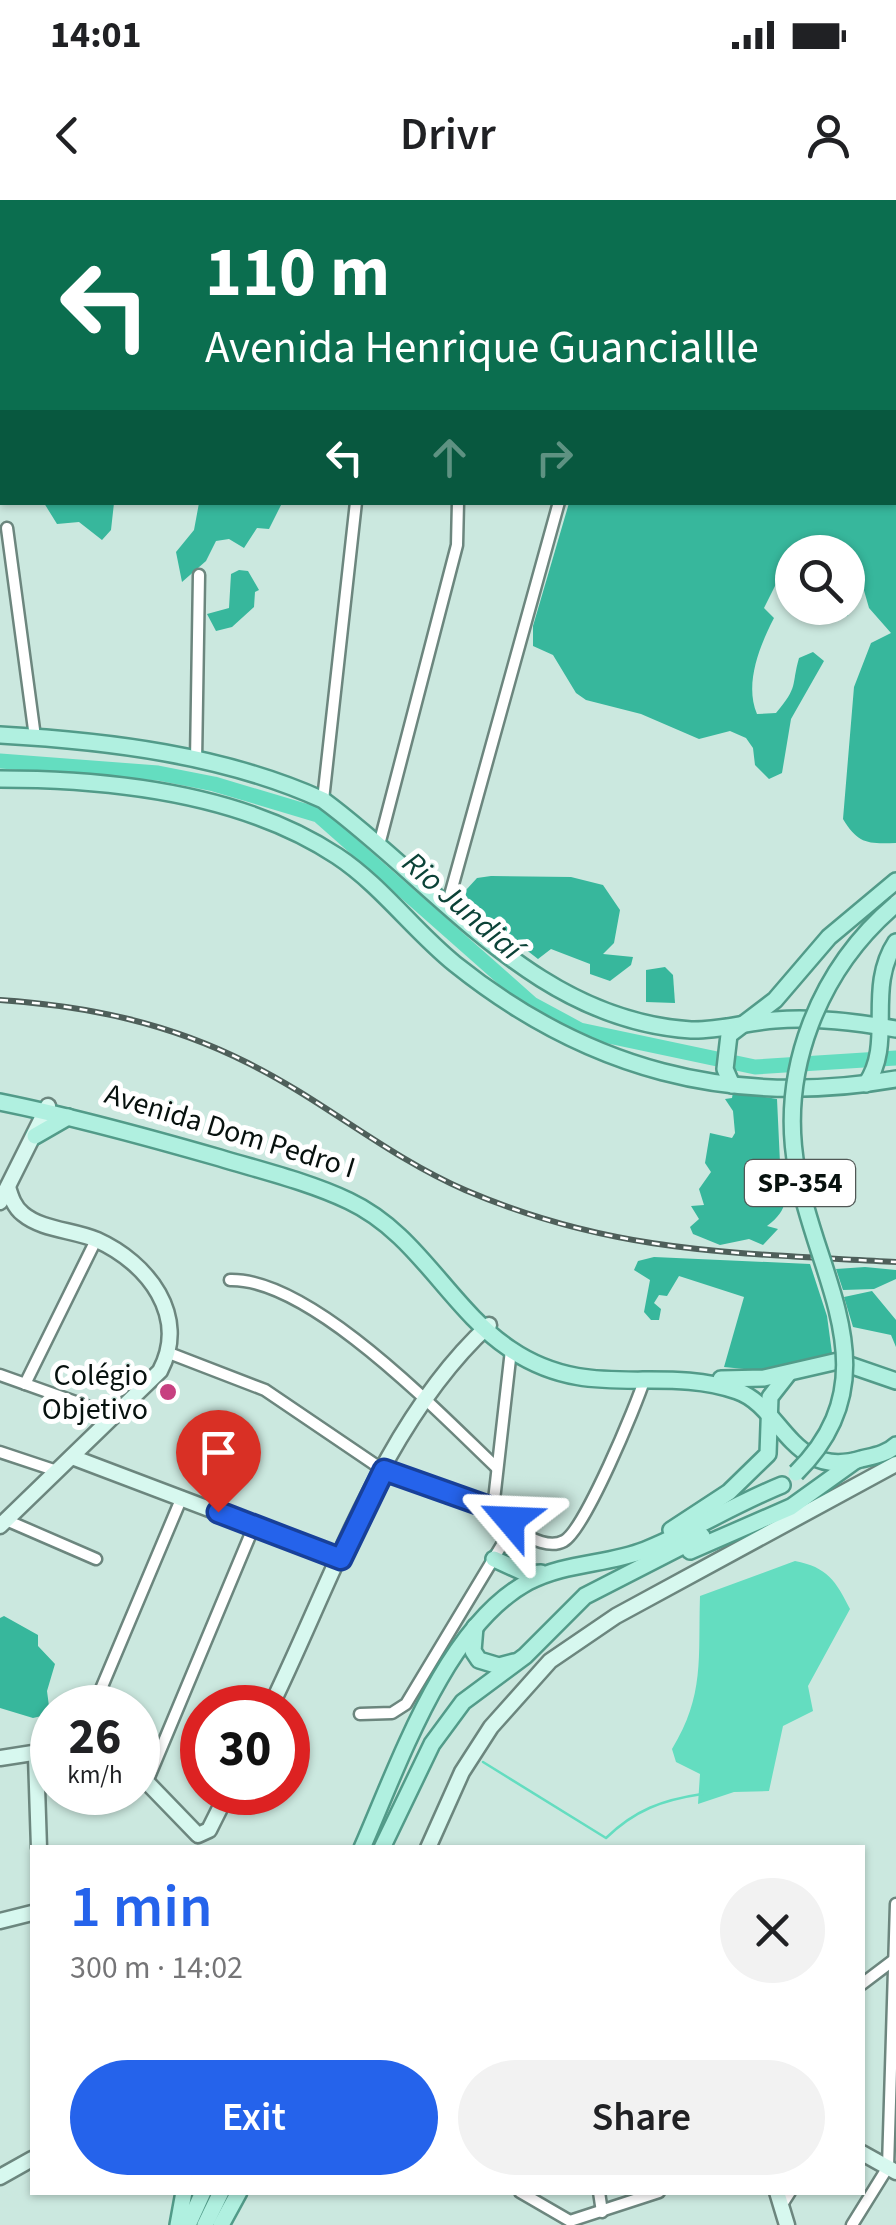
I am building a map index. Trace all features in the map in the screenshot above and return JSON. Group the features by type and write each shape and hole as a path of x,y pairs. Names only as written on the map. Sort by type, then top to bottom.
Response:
{"main road":[{"path":"0,735 196,761 285,783 323,800 532,976 592,1008 640,1023 694,1030 812,1018 878,1032 896,1029"},
{"path":"0,780 47,780 156,792 283,826 339,856 454,963 502,1000 568,1040 668,1074 728,1077 823,1091 896,1080"},
{"path":"728,1077 725,1042 782,992 856,911 896,881"},
{"name":"SP-354","path":"383,1845 441,1728 463,1702 518,1661 586,1596 733,1521 782,1485 796,1473 830,1427 845,1373 840,1316 796,1169 792,1133 800,1058 818,1005 838,968 861,937 896,904"},
{"path":"866,1084 878,1067 879,981 896,942"},
{"name":"Avenida Dom Pedro I","path":"0,1099 25,1107 42,1120 68,1117 274,1174 350,1201 384,1221 421,1253 512,1350 566,1375 680,1380"},
{"name":"Avenida Dom Pedro I","path":"0,1099 42,1120 128,1123 324,1185 368,1204 424,1248 487,1326 527,1352 570,1370 645,1380"},
{"path":"42,1120 68,1117"},
{"path":"680,1380 742,1380 788,1374 838,1361 896,1380"},
{"path":"588,1562 672,1530 729,1492 768,1454 770,1397 788,1374"},
{"path":"680,1380 743,1392 800,1449 822,1459 854,1461"},
{"path":"644,1566 791,1508 854,1461 896,1445"},
{"name":"SP-354","path":"363,1845 446,1668 476,1623 514,1591 550,1572 642,1552 782,1485"},
{"path":"494,1559 527,1574 550,1572"},
{"path":"476,1623 472,1641 479,1660 499,1666 518,1661"},
{"path":"443,1643 446,1668"},
{"path":"178,2225 183,2195"},
{"path":"188,2225 201,2195"},
{"path":"205,2225 220,2195"},
{"path":"220,2225 237,2195"}],"street":[{"path":"323,800 356,505"},
{"path":"379,845 457,545 458,505"},
{"path":"447,906 558,505"},
{"path":"7,528 35,737"},
{"path":"196,761 199,575"},
{"path":"0,1202 42,1120"},
{"path":"8,1187 19,1211 30,1219 96,1240 125,1255 152,1280 169,1323 170,1353 160,1372 8,1519"},
{"path":"25,1384 96,1240"},
{"path":"230,1280 251,1280 319,1314 424,1399 497,1468"},
{"path":"281,1685 384,1470 424,1399 487,1326"},
{"path":"494,1509 512,1350"},
{"path":"170,1353 266,1390 384,1470 494,1509 506,1516 512,1528 542,1542 562,1542 570,1536 596,1492 645,1380"},
{"path":"0,1375 115,1416"},
{"path":"0,1452 57,1471"},
{"path":"72,1457 341,1559"},
{"path":"429,1845 462,1772 492,1727 516,1696 565,1649 896,1464"},
{"path":"103,1685 182,1498"},
{"path":"0,1504 8,1519 96,1558"},
{"path":"160,1738 254,1526"},
{"path":"360,1714 400,1710 512,1528"},
{"path":"0,1758 30,1756"},
{"path":"160,1798 191,1832 204,1834 216,1815"},
{"path":"38,1815 39,1845"},
{"path":"852,2225 892,2169 896,1904"},
{"path":"0,1921 30,1914"},
{"path":"865,1982 895,1958"},
{"path":"865,2156 892,2169"},
{"path":"2,2171 30,2159"},
{"path":"525,2195 561,2219 582,2220 598,2218 651,2195"},
{"path":"783,2197 788,2225"}],"shaded area":[{"path":"45,505 114,505 111,530 102,540 79,522 57,524"},
{"path":"199,505 281,505 269,529 257,528 244,548 229,539 216,541 206,561 182,582 176,552 194,530"},
{"path":"568,505 896,505 896,843 865,841 843,819 854,687 871,643 891,633 869,608 865,594 865,535 775,535 775,586 764,608 774,618 753,678 757,714 776,713 783,704 793,686 799,658 813,652 824,661 791,719 782,773 769,779 755,765 753,748 746,738 730,731 699,739 641,714 586,700 576,693 553,655 533,646 533,626"},
{"path":"248,571 259,590 255,592 254,607 232,627 216,631 207,614 229,608 231,574"},
{"path":"571,877 603,885 620,910 614,943 603,954 633,957 631,965 610,981 590,974 590,964 551,949 538,959 466,903 466,890 477,878"},
{"path":"665,967 673,975 675,1003 646,1002 646,970"},
{"path":"733,1092 777,1099 780,1163 769,1180 781,1192 784,1203 779,1215 767,1226 778,1229 763,1245 749,1239 720,1245 693,1234 690,1227 699,1219 691,1206 704,1205 699,1189 711,1172 705,1163 710,1133 732,1138 735,1133 733,1111 725,1099 732,1098"},
{"path":"654,1257 810,1264 827,1316 832,1353 764,1371 724,1367 744,1297 679,1276 667,1296 659,1295 654,1303 661,1309 659,1320 651,1320 644,1312 650,1280 634,1270 638,1261"},
{"path":"836,1269 896,1270 896,1279 874,1289 843,1290"},
{"path":"872,1291 896,1320 896,1347 891,1335 853,1327 844,1297"},
{"path":"795,1561 815,1567 829,1577 850,1609 808,1686 813,1711 783,1726 769,1791 734,1792 698,1804 700,1774 676,1762 672,1749 695,1693 700,1596"},
{"path":"4,1616 38,1635 38,1646 55,1664 49,1685 30,1685 30,1717 0,1708 0,1618"}],"waterway":[{"name":"Rio Jundiaí","path":"0,761 158,773 214,784 318,815 532,1004 580,1030 755,1067 896,1058"},
{"path":"483,1762 606,1838 650,1808 702,1794"}],"railway":[{"path":"0,1000 96,1012 188,1037 276,1078 436,1176 520,1211 573,1227 677,1247 896,1262"}],"place":[{"name":"Colégio Objetivo","path":"168,1392"}],"route":[{"path":"218,1512 341,1559 384,1470 494,1509 510,1520"}]}
